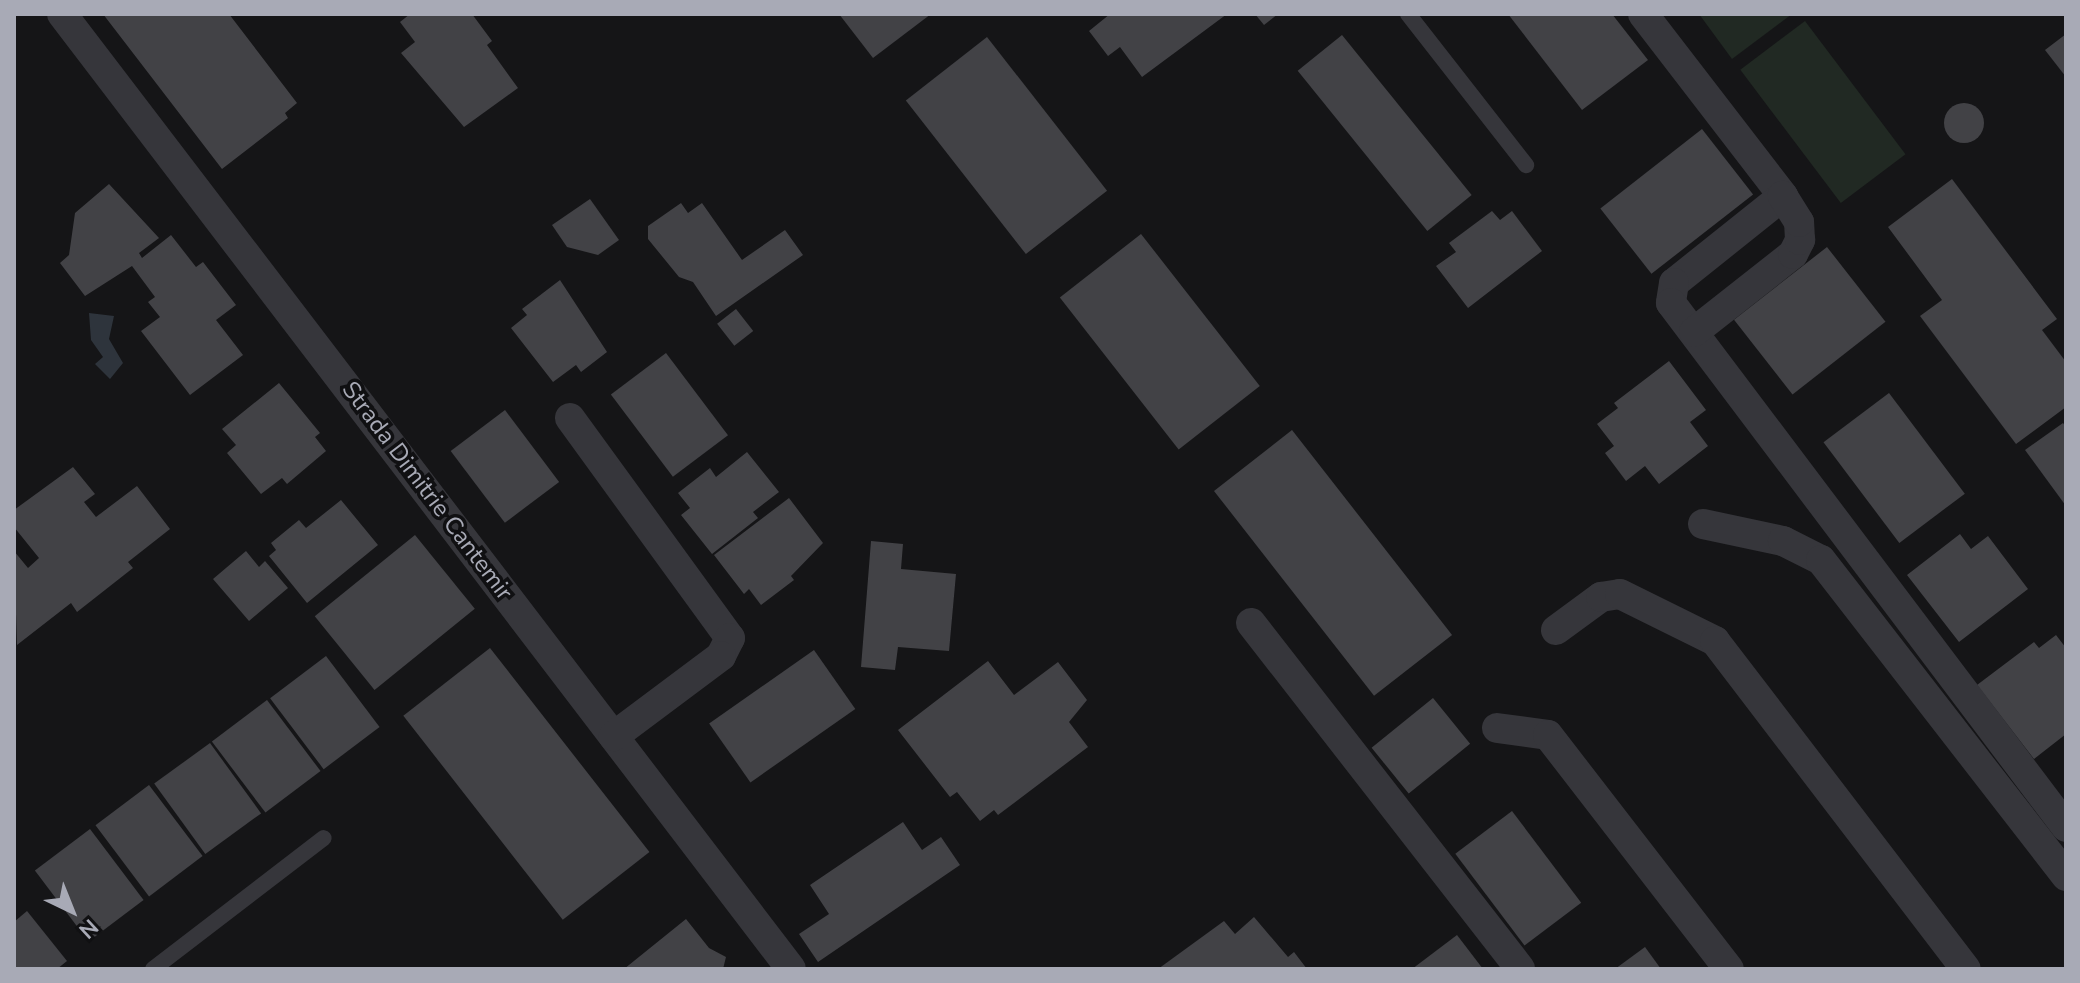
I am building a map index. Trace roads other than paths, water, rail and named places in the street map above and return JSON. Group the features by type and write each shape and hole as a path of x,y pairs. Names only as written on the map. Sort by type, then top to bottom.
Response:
{"street":[{"name":"Strada Dimitrie Cantemir","path":"62,14 791,969"},
{"path":"1643,14 1783,196 1799,222 1800,240 1793,254 1694,332"},
{"path":"1783,196 1674,283 1671,303 2066,827"},
{"path":"570,418 730,638 721,656 614,736"},
{"path":"1703,524 1783,541 1821,560 2066,876"},
{"path":"1556,630 1601,597 1620,594 1715,641 1966,969"},
{"path":"1251,623 1520,969"},
{"path":"1497,728 1548,735 1729,969"}],"lane":[{"path":"1408,14 1526,165"},
{"path":"153,969 324,838"}]}
